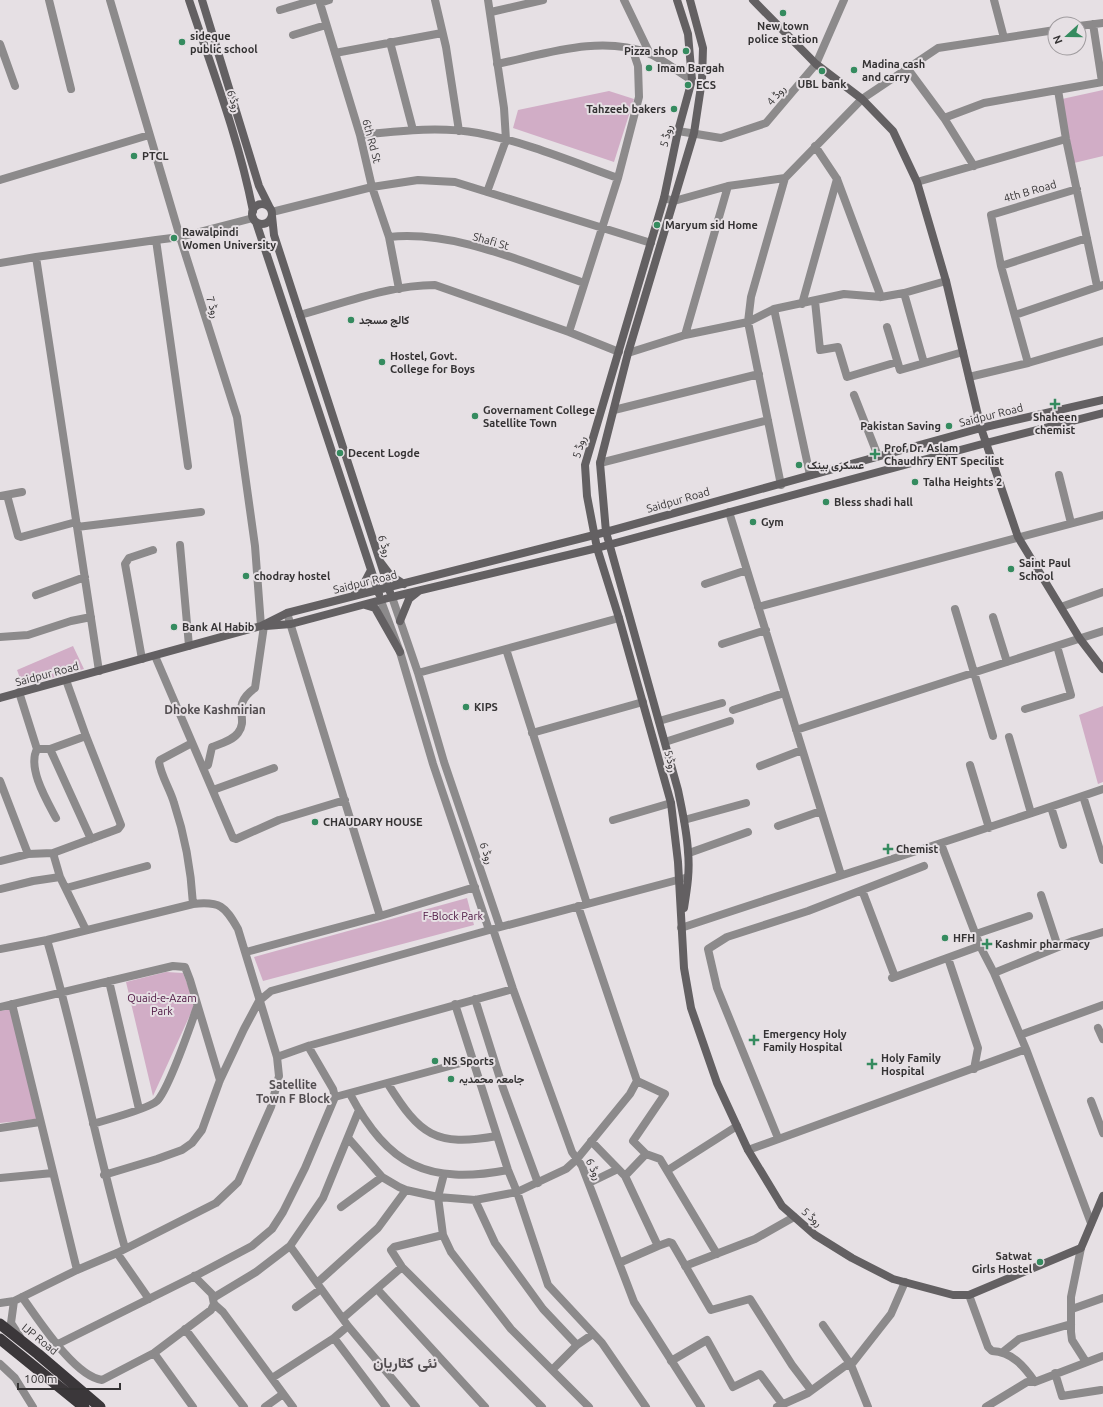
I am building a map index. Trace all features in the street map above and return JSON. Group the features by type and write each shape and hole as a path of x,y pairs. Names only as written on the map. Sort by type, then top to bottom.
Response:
{"highway":[{"name":"IJP Road","path":"0,1324 100,1407"},
{"path":"0,1339 84,1407"}],"main road":[{"name":"روڈ 6","path":"189,0 229,119 254,217 381,601"},
{"name":"روڈ 6","path":"202,0 259,186 271,211 274,236 377,558 387,588 392,597"},
{"name":"روڈ 5","path":"677,0 688,34 692,80 678,131 664,198 585,465 587,496 593,535 619,618 671,802 679,880 684,968 691,1008 717,1083 748,1150 782,1206 815,1235 852,1258 893,1278 953,1295 969,1294 1081,1248"},
{"path":"753,0 816,64 862,99 892,131 917,182 946,281 981,428 1018,537 1080,639 1103,669"},
{"path":"681,10 692,1"},
{"name":"روڈ 5","path":"681,928 688,877 688,853 684,820 665,742 611,544 606,532 600,462 628,353 694,133 702,80 704,48 692,1"},
{"path":"260,204 271,211 271,220 265,224 254,217 260,204"},
{"name":"Saidpur Road","path":"262,626 287,613 606,532 981,428 1103,400"},
{"name":"Saidpur Road","path":"0,698 262,626 291,624 392,597 597,548 1103,413"},
{"path":"377,558 390,575 404,584"},
{"path":"352,596 362,587 371,570"},
{"path":"400,622 409,599 421,590"},
{"path":"365,605 375,608 400,652"},
{"path":"1081,1248 1103,1198"}],"street":[{"path":"49,0 71,89"},
{"name":"روڈ 7","path":"110,0 180,237 237,417 255,546 262,626 255,688 247,694 240,704 241,722 238,733 230,740 212,747 208,765 203,768"},
{"path":"280,10 318,1 329,0"},
{"path":"436,0 459,131"},
{"path":"488,0 491,12 504,108 506,140 488,192"},
{"path":"491,12 543,0"},
{"path":"624,0 650,54"},
{"name":"روڈ 4","path":"678,131 721,138 766,123 816,64 844,0"},
{"path":"994,0 1004,38"},
{"name":"6th Rd St","path":"318,1 360,135 372,187 389,237 399,289"},
{"path":"1087,25 1103,23"},
{"path":"944,118 984,103 1102,82 1093,24"},
{"path":"293,35 326,25"},
{"path":"781,484 748,322 751,297 785,178 862,99 938,48 1047,31"},
{"path":"335,53 442,33"},
{"path":"390,42 413,130"},
{"path":"0,44 15,86"},
{"path":"497,64 587,46 614,45 632,48 650,54 692,80"},
{"path":"569,332 603,229 639,97 638,66 632,48"},
{"path":"907,68 944,118 974,166"},
{"path":"1015,315 1100,286 1087,238 1066,139 1058,90"},
{"path":"360,135 413,130 478,133 506,140 618,178"},
{"path":"0,180 150,135"},
{"path":"917,182 1066,139"},
{"path":"815,146 837,179 881,297"},
{"path":"664,198 674,201 728,186 785,178"},
{"path":"802,304 837,179"},
{"path":"271,211 372,187 418,180 455,182 651,243"},
{"path":"685,335 728,186"},
{"name":"4th B Road","path":"1001,266 991,215 1077,189"},
{"path":"0,264 36,257 180,237 254,217"},
{"name":"Shafi St","path":"389,237 426,236 454,242 494,252 584,283"},
{"path":"1028,363 1001,266 1087,238"},
{"path":"156,240 188,466"},
{"path":"36,257 99,671"},
{"path":"628,353 685,335 748,322 774,309 844,294 881,297 904,293 946,281"},
{"path":"300,315 399,289 417,285 435,285 569,332 619,352"},
{"path":"904,293 924,363"},
{"path":"815,301 820,350 838,347 848,377 898,362"},
{"path":"774,309 810,475"},
{"path":"887,327 900,370 963,352"},
{"path":"969,377 1028,363 1103,341"},
{"path":"614,410 758,374"},
{"path":"854,394 878,456"},
{"path":"600,462 768,420"},
{"path":"1059,475 1071,523"},
{"path":"22,492 3,495 18,536 21,537 76,525 201,512"},
{"path":"729,512 841,875"},
{"path":"758,607 1103,514"},
{"path":"180,545 189,646"},
{"path":"142,659 125,562 129,558 153,550"},
{"path":"705,584 747,570"},
{"path":"36,595 85,577"},
{"path":"1061,607 1103,592"},
{"name":"روڈ 6","path":"392,597 418,673 444,762 479,864 494,928 513,989 572,1152 582,1166 634,1302 701,1407"},
{"name":"روڈ 6","path":"381,601 400,652 434,764 475,887 494,928"},
{"path":"955,609 993,736"},
{"path":"287,613 380,916"},
{"path":"0,637 28,635 72,621 91,617"},
{"path":"418,673 619,618"},
{"path":"993,618 1007,662"},
{"path":"722,644 766,630"},
{"path":"796,730 1103,631"},
{"path":"1025,709 1071,695 1057,646"},
{"path":"506,650 586,904"},
{"path":"155,656 213,790 231,836 236,839 279,820 345,800"},
{"path":"0,861 28,854 53,853 118,829 121,825 66,680"},
{"path":"19,692 37,749 34,756 39,786 56,818"},
{"path":"733,710 784,693"},
{"path":"532,732 643,702"},
{"path":"659,721 722,703"},
{"path":"665,742 730,721"},
{"path":"37,749 50,749 86,736"},
{"path":"1008,737 1032,813"},
{"path":"192,743 160,760 159,762 174,802 186,843 191,873 193,904"},
{"path":"50,749 91,839"},
{"path":"760,766 802,750"},
{"path":"434,764 444,762"},
{"path":"970,765 989,828"},
{"path":"213,790 274,768"},
{"path":"0,781 28,854"},
{"path":"681,928 841,875 941,844 1103,789"},
{"path":"1083,796 1103,860"},
{"path":"613,820 671,802"},
{"path":"684,820 746,803"},
{"path":"1051,807 1063,845"},
{"path":"778,826 821,811"},
{"path":"688,853 748,832"},
{"path":"941,844 980,946 994,973 1026,1049 1091,1223"},
{"path":"53,853 60,877 86,930"},
{"path":"468,866 479,864"},
{"path":"66,888 147,866"},
{"path":"778,1138 717,988 708,949 727,937 808,911 924,866"},
{"path":"0,889 33,881 60,877"},
{"path":"104,1175 182,1150 192,1143 202,1130 220,1080 259,1001 271,991 494,928 688,877"},
{"path":"246,952 380,916 475,887"},
{"path":"862,890 893,978 980,946"},
{"path":"1041,895 1058,947"},
{"path":"0,949 47,940 193,904 210,902 228,910 238,929 246,952 259,1001 277,1057 279,1076 271,1107 238,1182 216,1203 117,1253 77,1270 14,1301 0,1303"},
{"path":"578,906 637,1081 665,1094 633,1141 646,1154 660,1159 668,1170 717,1254"},
{"path":"976,934 1029,916"},
{"path":"994,973 1058,947 1103,932"},
{"path":"47,940 62,992 104,1175 125,1248"},
{"path":"948,958 978,1048 974,1069"},
{"path":"0,1007 173,966 185,967 220,1080"},
{"path":"109,981 139,1109"},
{"path":"277,1057 308,1046 513,989"},
{"path":"475,999 503,1088 538,1182"},
{"path":"12,1004 77,1270"},
{"path":"455,1004 508,1170 517,1192 548,1285 593,1334 646,1407"},
{"path":"1020,1035 1103,1005"},
{"path":"93,1124 139,1109 157,1101 166,1087 197,1007"},
{"path":"1098,1028 1103,1039"},
{"path":"58,1344 252,1246 272,1229 283,1212 305,1168 335,1097 333,1089 308,1046"},
{"path":"748,1150 1026,1049"},
{"path":"335,1097 350,1094 372,1086 388,1084 472,1060"},
{"path":"348,1138 382,1177 406,1190 438,1197 475,1200 517,1192 566,1169 577,1158 630,1094 637,1081"},
{"path":"388,1084 406,1112 422,1128 436,1136 447,1140 484,1139 497,1136"},
{"path":"350,1094 359,1110 391,1151 408,1163 428,1171 444,1174 482,1175 508,1170"},
{"path":"1091,1101 1103,1133"},
{"path":"213,1301 256,1272 290,1246 323,1198 359,1110"},
{"path":"0,1128 40,1122"},
{"path":"668,1170 737,1126"},
{"path":"591,1141 625,1176 658,1246"},
{"path":"625,1176 646,1154"},
{"path":"589,1183 618,1169"},
{"path":"0,1176 53,1173"},
{"path":"444,1174 438,1197 443,1235 451,1252 511,1329 589,1407"},
{"path":"341,1207 382,1177"},
{"path":"296,1307 378,1228 406,1190"},
{"path":"475,1200 495,1243 543,1308 577,1345"},
{"path":"685,1266 755,1239 794,1217"},
{"path":"443,1235 394,1247 391,1250 402,1267 542,1407"},
{"path":"619,1263 671,1241 711,1310 750,1299 792,1365 811,1390"},
{"path":"290,1246 348,1326 416,1407"},
{"path":"1081,1248 1071,1297 1071,1324 1072,1340 1086,1362"},
{"path":"117,1253 149,1299"},
{"path":"343,1318 402,1267"},
{"path":"22,1297 76,1367 94,1379 102,1380 154,1353 210,1310 213,1301 212,1294 194,1276"},
{"path":"671,1361 707,1340 733,1387 760,1374 780,1406 793,1404 845,1366 850,1365 891,1314 906,1282"},
{"path":"378,1288 485,1407"},
{"path":"969,1294 988,1347 992,1351 1004,1351 1023,1366 1035,1382"},
{"path":"1072,1309 1103,1298"},
{"path":"14,1301 11,1323 23,1342"},
{"path":"213,1301 223,1312 293,1407"},
{"path":"1004,1351 1019,1339 1071,1324"},
{"path":"823,1325 850,1365 868,1407"},
{"path":"272,1378 334,1338 348,1326"},
{"path":"185,1329 244,1407"},
{"path":"552,1370 577,1345 593,1334"},
{"path":"334,1338 386,1407"},
{"path":"154,1353 193,1407"},
{"path":"986,1407 1027,1382 1035,1382 1103,1356"},
{"path":"0,1364 15,1378 33,1407"},
{"path":"1056,1373 1062,1396 1101,1390"},
{"path":"265,1407 283,1394"}],"green space":[{"path":"1103,90 1103,156 1074,163 1062,99"},
{"path":"609,91 634,99 614,162 513,128 518,110"},
{"path":"73,646 84,669 23,686 17,670"},
{"path":"1103,706 1103,782 1098,784 1079,715"},
{"name":"F-Block Park","path":"467,898 474,925 263,981 254,957"},
{"name":"Quaid-e-Azam Park","path":"166,972 183,973 195,1004 153,1096 126,982"},
{"path":"10,1009 37,1119 0,1123 0,1011"}],"place":[{"name":"New town police station","path":"783,13"},
{"name":"sideque public school","path":"182,42"},
{"name":"Pizza shop","path":"686,51"},
{"name":"Imam Bargah","path":"649,68"},
{"name":"Madina cash and carry","path":"854,70"},
{"name":"UBL bank","path":"822,71"},
{"name":"ECS","path":"688,85"},
{"name":"Tahzeeb bakers","path":"674,109"},
{"name":"PTCL","path":"134,156"},
{"name":"Maryum sid Home","path":"657,225"},
{"name":"Rawalpindi Women University","path":"174,238"},
{"name":"کالج مسجد","path":"351,320"},
{"name":"Hostel, Govt. College for Boys","path":"382,362"},
{"name":"Shaheen chemist","path":"1055,404"},
{"name":"Governament College Satellite Town","path":"475,416"},
{"name":"Pakistan Saving","path":"949,426"},
{"name":"Decent Logde","path":"340,453"},
{"name":"Prof Dr. Aslam Chaudhry ENT Specilist","path":"875,454"},
{"name":"عسکری بینک","path":"799,465"},
{"name":"Talha Heights 2","path":"915,482"},
{"name":"Bless shadi hall","path":"826,502"},
{"name":"Gym","path":"753,522"},
{"name":"Saint Paul School","path":"1011,569"},
{"name":"chodray hostel","path":"246,576"},
{"name":"Bank Al Habib","path":"174,627"},
{"name":"KIPS","path":"466,707"},
{"name":"CHAUDARY HOUSE","path":"315,822"},
{"name":"Chemist","path":"888,849"},
{"name":"HFH","path":"945,938"},
{"name":"Kashmir pharmacy","path":"987,944"},
{"name":"Emergency Holy Family Hospital","path":"754,1040"},
{"name":"NS Sports","path":"435,1061"},
{"name":"Holy Family Hospital","path":"872,1064"},
{"name":"جامعہ محمدیہ","path":"451,1079"},
{"name":"Satwat Girls Hostel","path":"1040,1262"}],"district":[{"name":"Dhoke Kashmirian","path":"215,710"},
{"name":"Satellite Town F Block","path":"293,1092"},
{"name":"نئی کٹاریان","path":"405,1363"}]}
